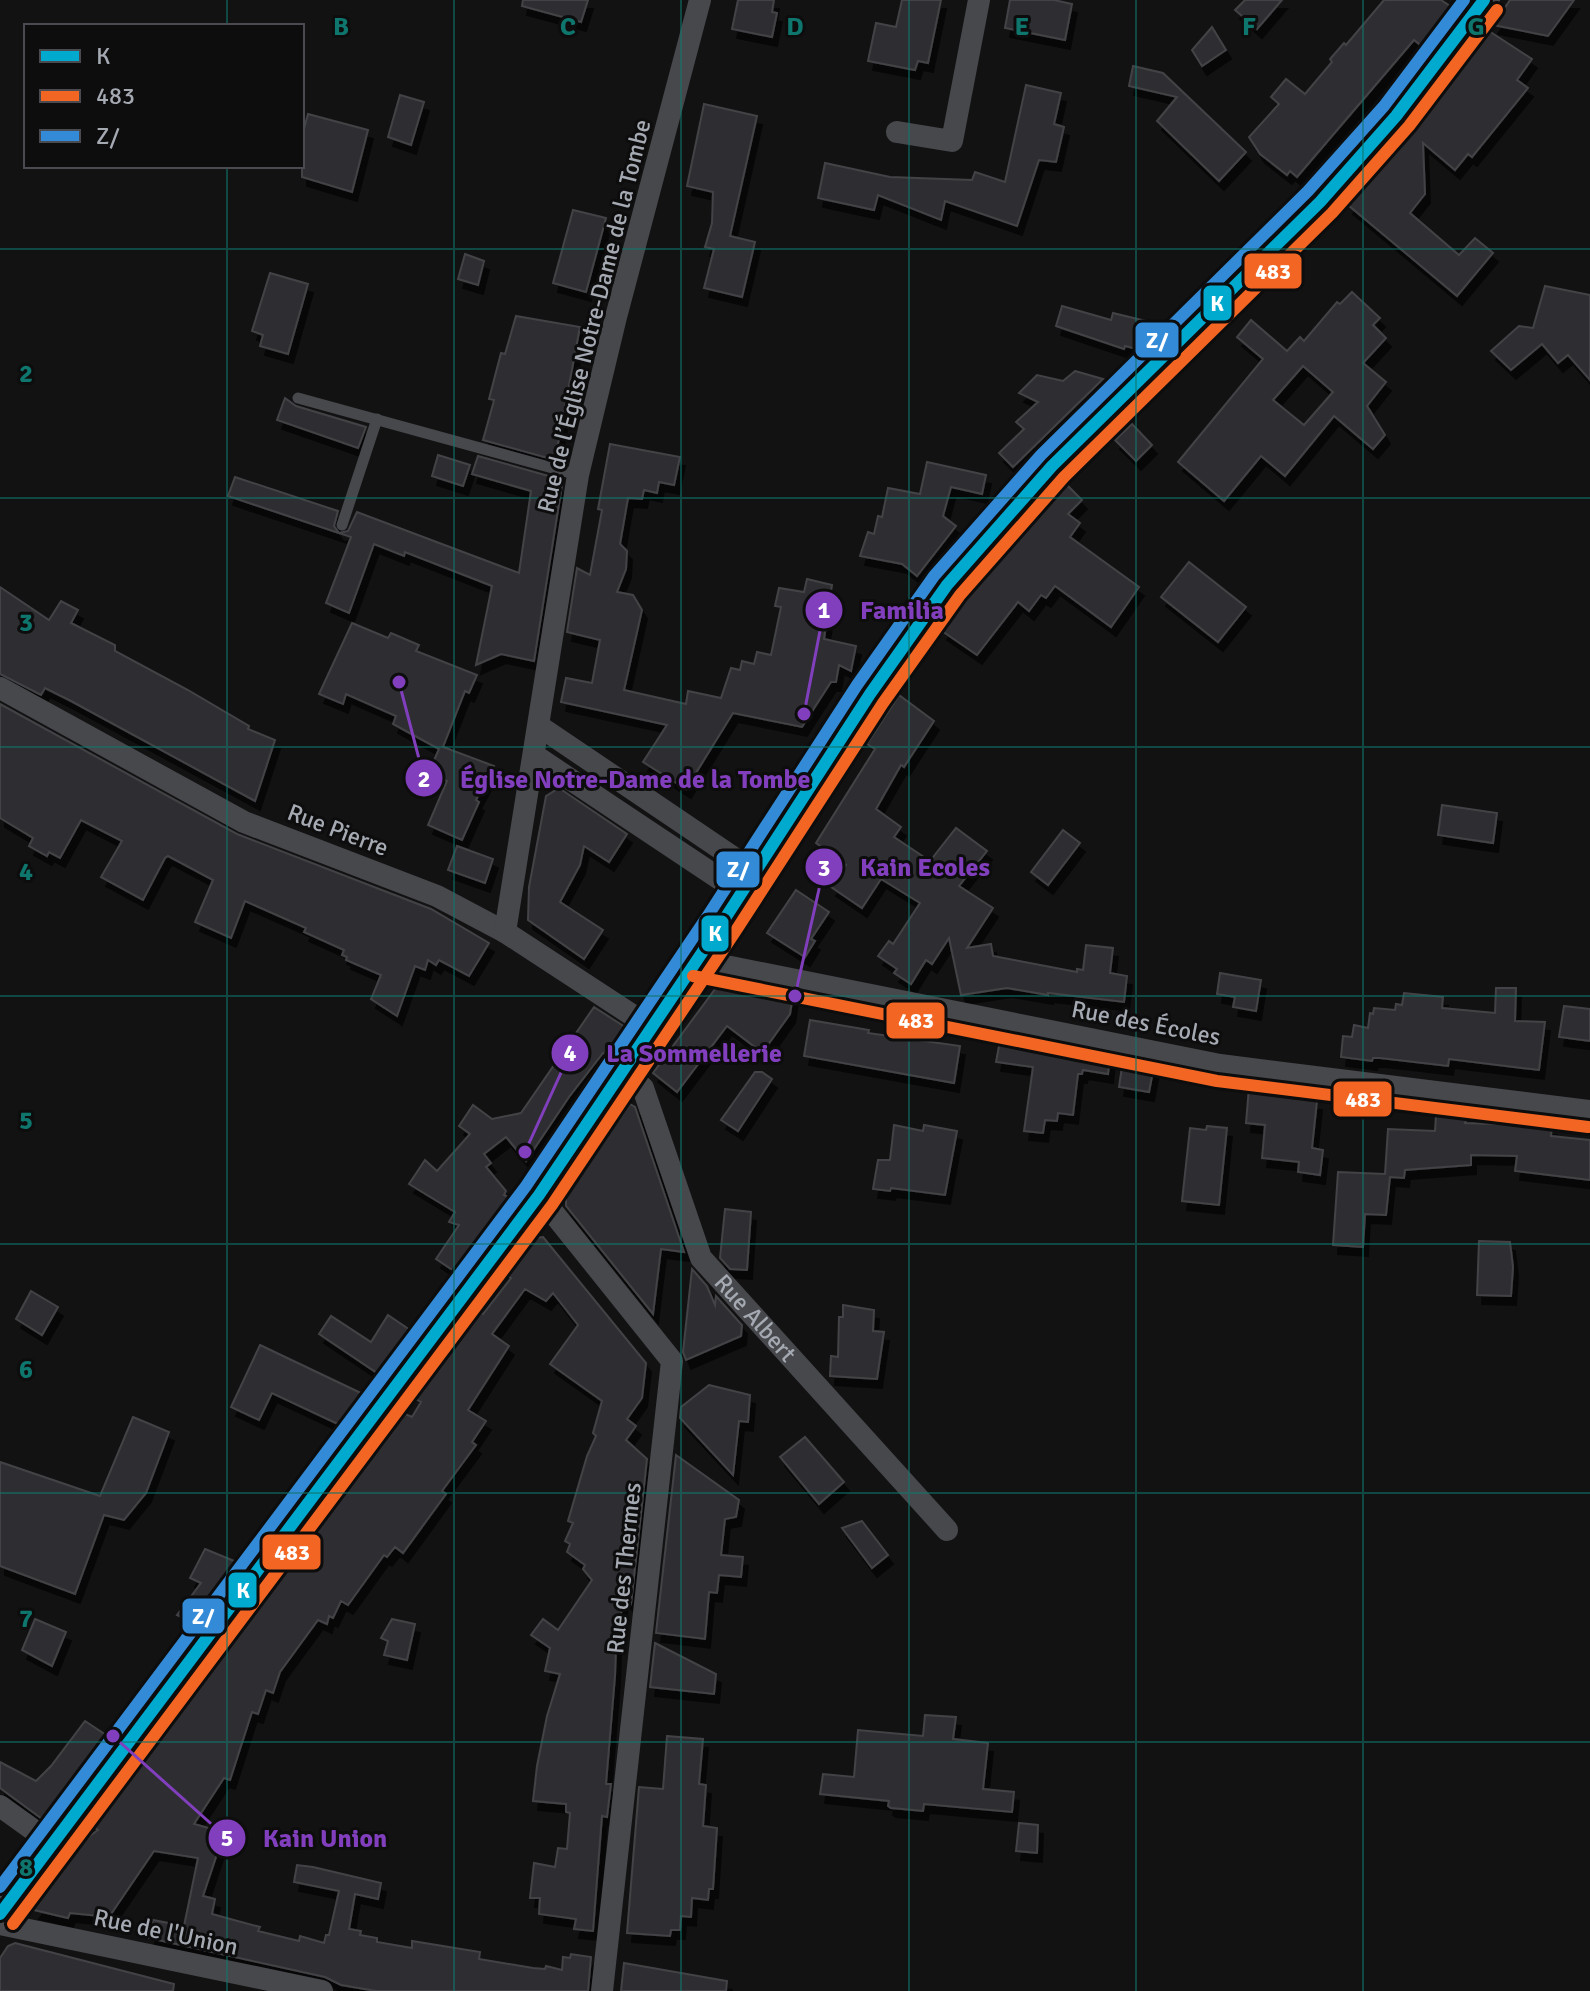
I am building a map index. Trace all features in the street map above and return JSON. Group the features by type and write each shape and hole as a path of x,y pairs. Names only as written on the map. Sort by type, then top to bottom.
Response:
{"street":[{"name":"Rue de l’Église Notre-Dame de la Tombe","path":"505,932 578,475 616,317 700,0"},
{"path":"897,132 952,141 979,0"},
{"path":"0,1914 539,1195 624,1071 905,641 964,565 1052,466 1320,202 1396,116 1484,0"},
{"name":"Rue Pierre","path":"0,688 244,822 437,896 505,932 652,1028"},
{"path":"539,726 692,831 748,882"},
{"path":"534,755 678,852 748,882"},
{"path":"615,810 629,788"},
{"path":"678,852 692,831"},
{"name":"Rue des Écoles","path":"696,960 1220,1065 1590,1111"},
{"name":"Rue Albert","path":"624,1071 643,1088 701,1258 947,1530"},
{"name":"Rue des Thermes","path":"539,1195 672,1361 602,1991"},
{"path":"0,1806 53,1844"},
{"name":"Rue de l'Union","path":"0,1924 322,1991"}],"lane":[{"path":"298,398 578,475"},
{"path":"342,525 377,419"}],"building":[{"path":"523,0 588,0 581,22 522,6"},
{"path":"738,0 774,0 772,12 777,13 772,37 732,29"},
{"path":"902,0 941,0 928,63 918,61 915,70 868,61 876,23 896,27"},
{"path":"1010,0 1054,0 1072,4 1065,40 1005,28"},
{"path":"1245,0 1282,0 1257,29 1235,10"},
{"path":"1384,0 1441,0 1453,8 1424,48 1414,40 1297,177 1290,171 1287,175 1260,154 1249,137 1279,104 1271,97 1286,79 1305,94 1332,62 1330,59"},
{"path":"1510,0 1574,0 1548,36 1493,25"},
{"path":"1212,27 1226,50 1202,66 1192,50"},
{"path":"1489,31 1532,59 1517,80 1528,88 1472,157 1468,154 1455,170 1423,143 1425,194 1410,213 1459,255 1475,238 1493,253 1457,296 1348,205 1468,61"},
{"path":"1133,66 1163,73 1246,152 1219,181 1157,121 1177,97 1129,86"},
{"path":"1026,85 1061,93 1054,124 1064,127 1056,162 1039,160 1017,226 945,201 941,220 878,195 874,210 818,198 825,163 890,177 972,180 975,172 1005,182"},
{"path":"400,95 424,102 411,145 388,137"},
{"path":"704,104 757,116 730,236 755,242 742,297 704,288 714,249 705,247 712,223 713,192 687,186"},
{"path":"308,114 368,130 352,192 302,177 304,129"},
{"path":"573,210 606,218 586,292 553,283"},
{"path":"465,254 484,261 478,285 458,279"},
{"path":"270,273 308,284 288,354 260,346 263,335 252,331"},
{"path":"1545,286 1590,295 1590,380 1568,355 1558,363 1542,344 1511,370 1491,351 1519,326 1533,328"},
{"path":"1352,292 1380,318 1373,325 1386,338 1363,363 1386,382 1367,406 1385,435 1373,449 1334,416 1285,476 1261,456 1224,501 1178,462 1263,359 1237,337 1251,320 1287,351 1300,337 1304,341 1337,302 1340,304","holes":["1303,366 1333,392 1304,425 1273,400"]},
{"path":"1062,306 1111,320 1113,313 1150,322 1141,350 1125,346 1124,349 1056,326"},
{"path":"516,316 580,327 555,460 483,440 494,400 489,399 501,353 505,354"},
{"path":"1075,371 1103,379 1013,467 999,453 1024,429 1016,422 1038,402 1019,393 1037,375 1063,381"},
{"path":"285,398 296,406 366,427 358,448 277,420"},
{"path":"1132,424 1152,445 1136,461 1115,440"},
{"path":"610,444 680,457 674,485 659,482 657,493 644,490 642,499 628,498 620,544 627,551 626,569 617,592 633,595 642,610 624,690 686,704 688,691 721,698 731,668 740,670 742,661 754,664 757,652 771,655 781,607 775,606 779,588 804,592 807,579 832,585 824,639 856,646 851,671 839,665 836,682 831,682 802,727 733,713 686,789 643,762 667,725 561,702 566,678 592,683 600,640 567,632 577,568 590,575"},
{"path":"438,455 470,465 463,486 432,476"},
{"path":"478,456 552,477 551,483 562,485 534,661 501,654 476,665 492,586 405,552 404,556 374,544 349,613 326,603 351,537 339,533 348,531 357,512 519,573 531,491 472,474"},
{"path":"927,462 986,475 982,494 951,487 943,516 956,526 917,576 902,564 860,556 868,532 874,534 878,516 882,517 888,488 920,494"},
{"path":"235,477 338,511 334,526 339,533 228,496"},
{"path":"1064,482 1082,500 1068,514 1080,523 1070,537 1139,587 1111,627 1055,586 1046,598 1041,595 1029,611 1018,602 977,655 942,631 997,557"},
{"path":"1189,562 1246,607 1218,642 1161,597"},
{"path":"0,587 49,620 61,601 78,610 71,623 115,645 115,651 188,690 249,726 248,729 275,740 255,801 45,688 41,695 0,674"},
{"path":"352,623 388,638 391,633 419,645 416,651 477,675 469,693 465,691 443,747 494,766 476,800 479,802 462,840 428,825 447,781 429,772 439,749 393,724 396,716 346,694 343,704 319,694"},
{"path":"899,695 934,721 904,767 901,765 876,809 901,827 894,837 930,861 956,828 987,851 959,886 993,908 967,948 991,944 993,956 1077,972 1077,969 1083,970 1086,945 1113,948 1110,973 1127,976 1124,1002 1007,988 961,995 949,938 932,964 926,960 911,984 894,973 897,969 878,956 889,941 893,944 920,903 881,879 862,908 831,887 846,865 816,843 875,749 867,744"},
{"path":"0,704 237,834 431,909 489,943 469,976 439,960 436,965 428,960 425,970 415,966 397,1016 371,999 381,975 346,960 347,957 342,955 344,950 304,932 306,928 245,901 231,938 195,922 213,880 168,856 143,900 101,877 122,841 81,820 60,858 49,852 47,856 29,846 33,838 0,818"},
{"path":"559,788 627,834 609,862 584,846 580,865 560,902 603,930 584,959 528,920 529,887 546,796"},
{"path":"1442,805 1497,813 1493,843 1438,835"},
{"path":"1063,830 1080,843 1048,885 1031,872"},
{"path":"457,846 493,859 485,883 448,870"},
{"path":"796,890 829,912 811,939 815,941 805,957 767,933"},
{"path":"1220,973 1261,980 1256,1011 1233,1007 1235,997 1217,994"},
{"path":"721,981 793,995 790,1014 765,1049 755,1047 727,1026 677,1092 653,1073"},
{"path":"1496,988 1516,988 1515,1021 1545,1022 1539,1070 1449,1059 1448,1066 1341,1057 1343,1036 1352,1037 1354,1025 1368,1028 1374,1008 1395,1010 1396,1004 1402,1005 1404,993 1443,997 1442,1008 1495,1013"},
{"path":"1564,1006 1590,1009 1590,1041 1559,1037"},
{"path":"594,1007 625,1027 606,1055 603,1053 569,1097 526,1161 506,1137 484,1154 491,1163 486,1167 508,1197 457,1273 436,1259 459,1225 449,1222 455,1212 409,1184 425,1160 437,1171 470,1134 459,1126 473,1105 492,1119 521,1113"},
{"path":"810,1020 869,1030 868,1033 960,1046 954,1083 804,1056"},
{"path":"1000,1041 1110,1057 1108,1074 1083,1070 1082,1074 1078,1074 1073,1115 1058,1113 1057,1121 1045,1120 1043,1133 1024,1131 1033,1067 996,1062"},
{"path":"1123,1060 1154,1066 1149,1092 1119,1087"},
{"path":"755,1072 762,1072 772,1079 738,1131 721,1120"},
{"path":"1249,1087 1289,1091 1288,1097 1317,1101 1312,1148 1323,1150 1320,1175 1298,1172 1299,1162 1262,1158 1265,1125 1246,1123"},
{"path":"630,1104 635,1107 684,1252 661,1249 653,1314 566,1206 566,1194"},
{"path":"1436,1115 1468,1116 1465,1123 1552,1126 1551,1136 1590,1140 1590,1180 1515,1171 1517,1156 1471,1155 1471,1165 1405,1170 1404,1178 1390,1177 1386,1215 1365,1214 1363,1247 1333,1245 1338,1172 1385,1174 1388,1129 1435,1131"},
{"path":"894,1125 923,1131 924,1125 957,1131 945,1195 891,1188 890,1191 873,1189 878,1160 890,1160"},
{"path":"1207,1126 1227,1128 1219,1205 1182,1201 1190,1128 1206,1130"},
{"path":"725,1209 751,1212 747,1270 730,1269 720,1258"},
{"path":"543,1237 646,1363 642,1398 627,1419 636,1426 626,1440 647,1459 631,1604 623,1598 620,1622 617,1620 606,1784 611,1784 607,1817 602,1816 593,1931 574,1929 576,1919 539,1914 540,1898 530,1898 534,1863 555,1867 558,1848 567,1849 570,1813 566,1812 566,1804 533,1801 547,1716 560,1674 545,1671 550,1648 531,1635 543,1619 558,1630 592,1580 583,1569 585,1565 567,1552 570,1544 565,1541 573,1523 568,1521 587,1456 596,1436 593,1433 602,1401 550,1364 578,1325 553,1293 546,1301 525,1289 492,1334 509,1346 468,1410 486,1421 472,1442 476,1445 442,1491 446,1494 403,1553 395,1547 387,1557 384,1555 348,1605 341,1601 333,1618 329,1616 327,1624 318,1620 280,1672 273,1693 266,1690 258,1714 252,1712 230,1780 224,1778 194,1824 212,1829 208,1842 220,1845 203,1896 215,1899 212,1914 260,1927 258,1931 299,1941 300,1936 324,1943 326,1935 329,1935 339,1891 294,1882 297,1865 313,1867 381,1883 378,1899 355,1894 349,1929 361,1931 360,1935 377,1938 377,1942 412,1948 412,1941 480,1952 479,1959 533,1968 545,1969 546,1966 562,1970 563,1957 570,1958 571,1954 591,1957 588,1991 376,1991 149,1938 153,1920 184,1926 198,1858 154,1851 109,1917 70,1913 68,1918 34,1910 87,1838 98,1830 95,1828 403,1413 412,1417 421,1402 414,1398 479,1312 483,1314 511,1278 506,1275 534,1238"},
{"path":"1479,1241 1510,1242 1513,1267 1511,1296 1477,1295"},
{"path":"692,1269 707,1286 715,1305 716,1296 742,1325 741,1336 686,1360 683,1352"},
{"path":"31,1291 58,1307 42,1335 16,1319"},
{"path":"843,1305 874,1310 873,1331 884,1332 877,1379 830,1376 831,1356 838,1357 839,1317 843,1317"},
{"path":"388,1315 410,1330 380,1375 319,1334 331,1316 371,1342"},
{"path":"260,1345 365,1395 342,1426 272,1393 259,1420 231,1407"},
{"path":"709,1385 750,1395 748,1422 739,1421 733,1475 680,1418 681,1407"},
{"path":"133,1417 169,1432 146,1493 124,1520 104,1515 75,1594 0,1566 0,1462 100,1496"},
{"path":"805,1437 844,1482 819,1504 780,1457"},
{"path":"676,1455 739,1500 736,1517 725,1519 721,1555 743,1557 741,1577 719,1575 717,1593 709,1592 705,1639 656,1633"},
{"path":"862,1521 888,1555 872,1568 842,1528"},
{"path":"205,1549 239,1563 194,1623 177,1615 201,1583 190,1578"},
{"path":"35,1619 66,1632 52,1666 22,1650"},
{"path":"392,1619 415,1624 407,1660 384,1655 388,1641 381,1638"},
{"path":"655,1643 716,1674 714,1694 650,1687"},
{"path":"925,1715 956,1717 953,1739 988,1743 983,1789 1014,1792 1012,1812 924,1804 923,1811 891,1808 889,1801 820,1794 823,1774 854,1777 858,1730 923,1736"},
{"path":"85,1721 109,1737 49,1817 42,1819 0,1788 0,1762 36,1781"},
{"path":"667,1736 703,1739 699,1784 706,1785 703,1826 717,1828 713,1889 709,1889 708,1900 692,1898 691,1917 681,1916 680,1930 671,1930 670,1936 627,1933 639,1787 663,1789"},
{"path":"1019,1823 1038,1825 1037,1853 1016,1851"},
{"path":"15,1943 174,1984 173,1991 0,1991 0,1958 8,1946"},
{"path":"624,1963 727,1981 726,1991 621,1991"}],"transit line":[{"name":"Z/","path":"0,1887 526,1186 709,914 857,685 934,576 1041,455 1308,191 1384,106 1464,0"},
{"name":"K","path":"0,1914 539,1195 722,923 870,694 947,585 1052,466 1320,202 1396,116 1484,0"},
{"name":"483","path":"13,1924 552,1205 735,932 883,703 960,595 1064,477 1332,213 1409,126 1497,10"},
{"name":"483","path":"693,976 1217,1081 1588,1127"}],"place":[{"name":"Église Notre-Dame de la Tombe","path":"399,682"},
{"name":"Familia","path":"804,714"},
{"name":"Kain Ecoles","path":"795,996"},
{"name":"La Sommellerie","path":"525,1152"},
{"name":"Kain Union","path":"113,1736"}]}
